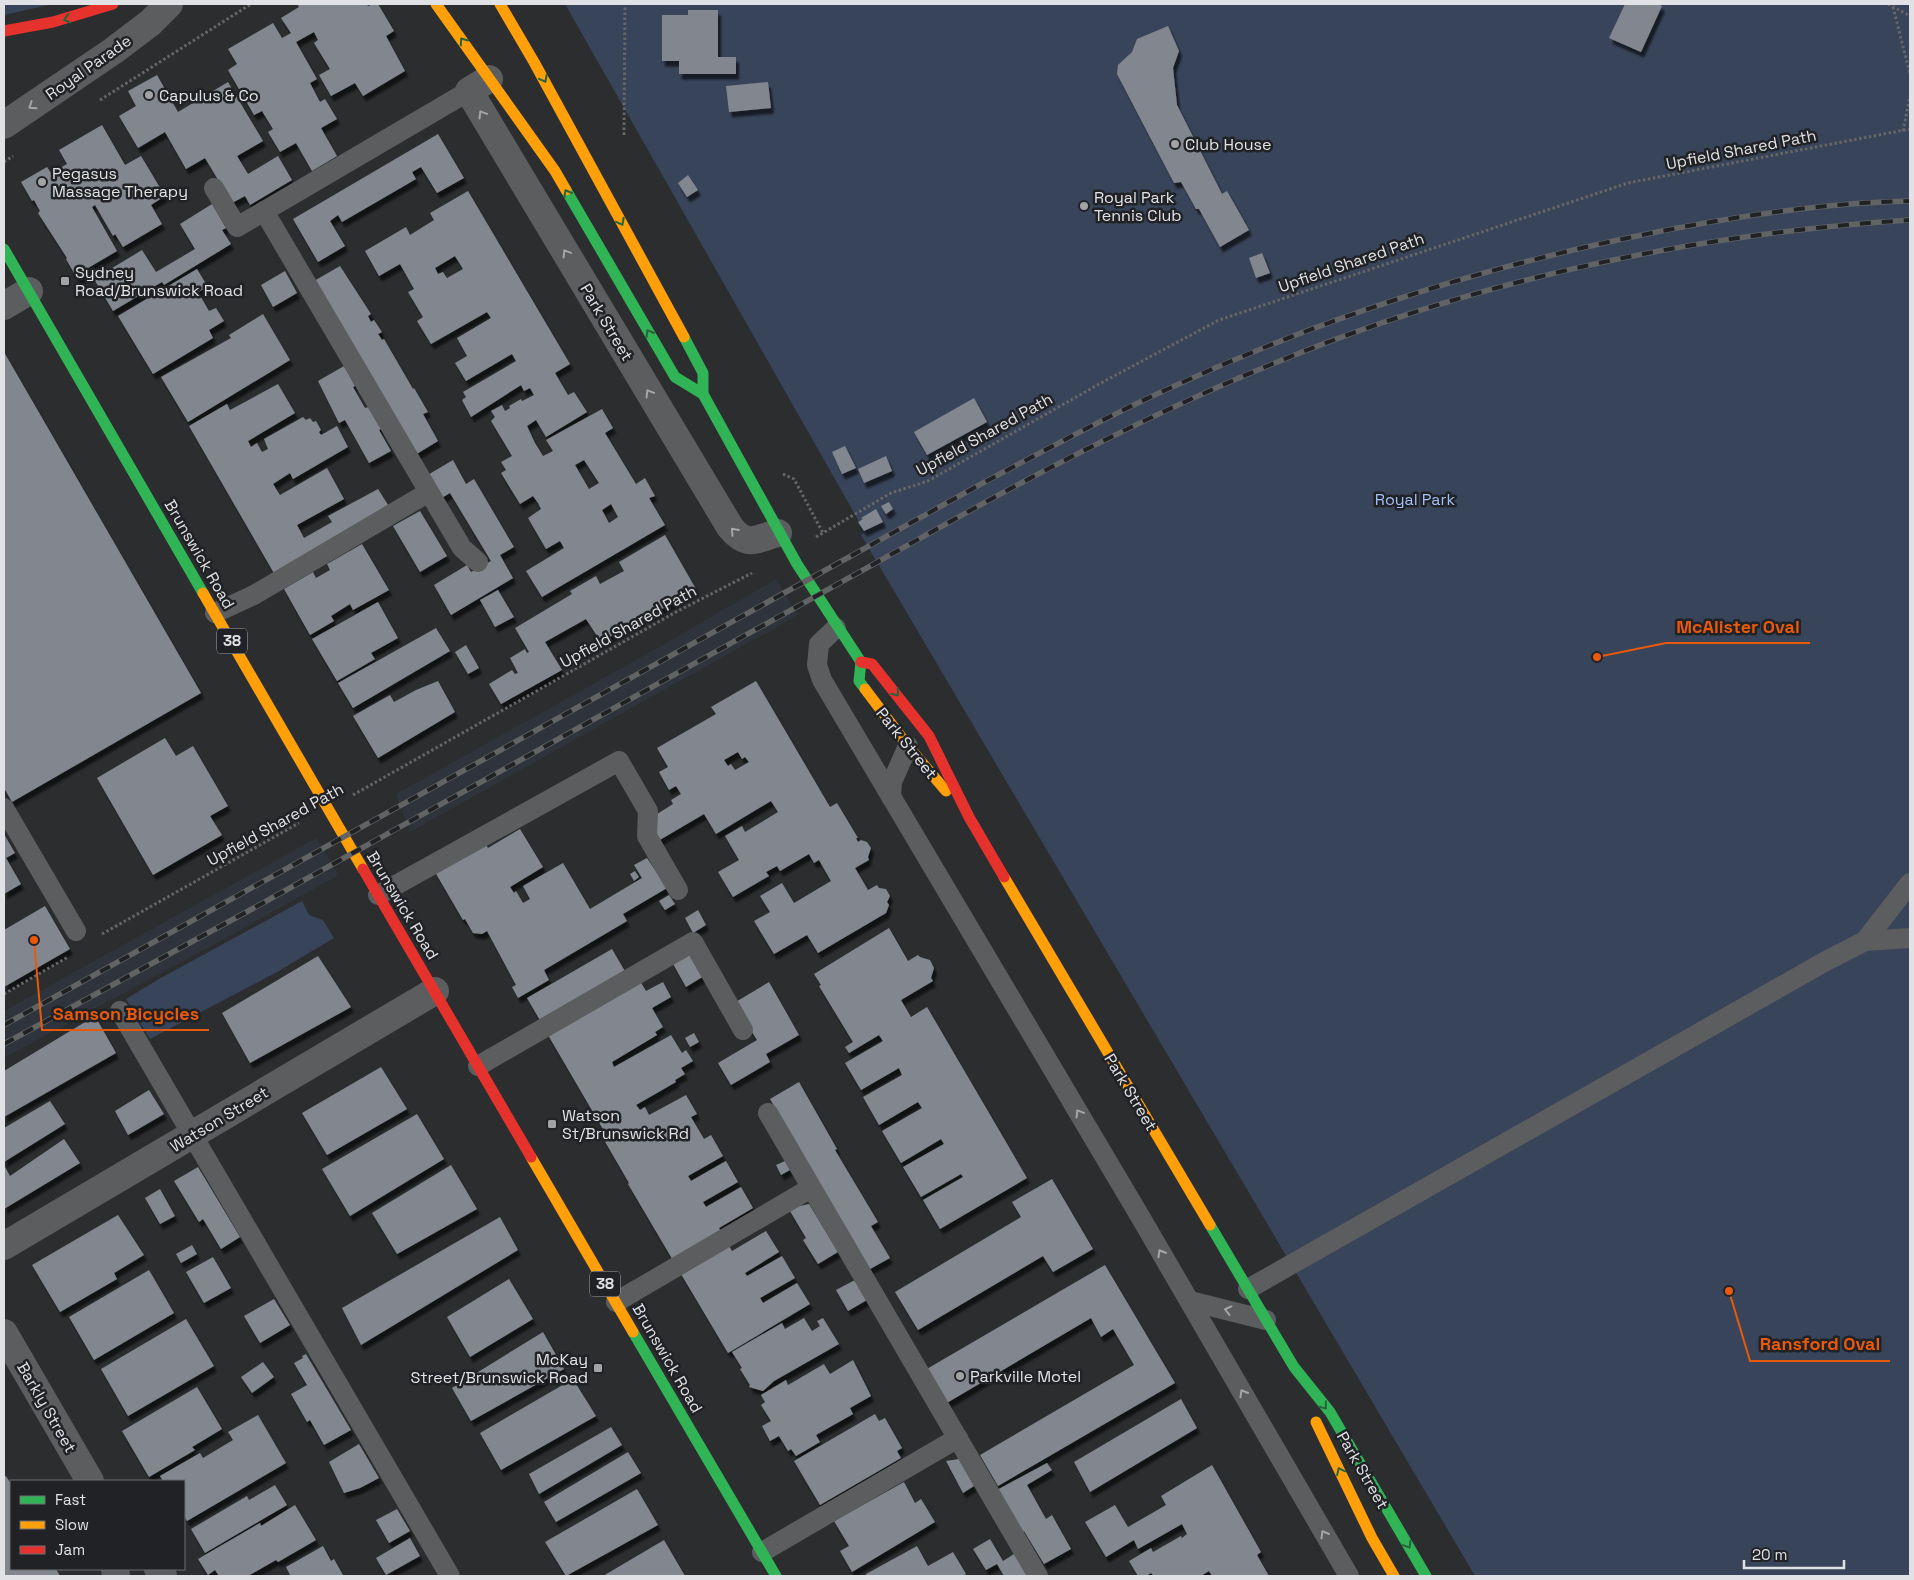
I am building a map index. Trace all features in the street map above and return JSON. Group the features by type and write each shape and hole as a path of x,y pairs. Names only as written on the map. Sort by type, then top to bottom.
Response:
{"main road":[{"path":"4,31 60,20 113,4"},
{"name":"Park Street","path":"436,4 479,85 555,171 675,378 703,394"},
{"name":"Park Street","path":"500,4 534,62 703,373 703,394 784,543 836,628 861,662 859,681 908,746 969,817"},
{"name":"Brunswick Road","path":"4,249 327,808 776,1576"},
{"name":"Park Street","path":"861,662 872,664 929,736 969,817 1266,1320 1294,1367 1330,1412 1426,1576"},
{"name":"Park Street","path":"1294,1367 1310,1407 1372,1538 1394,1576"}],"street":[{"name":"Royal Parade","path":"4,125 113,51 150,23 170,4"},
{"name":"Park Street","path":"479,85 730,526 738,536 746,540 784,543"},
{"path":"4,306 29,291"},
{"name":"Watson Street","path":"4,1246 435,991"},
{"name":"Barkly Street","path":"4,1333 89,1480"}],"lane":[{"path":"214,188 237,227 479,85"},
{"path":"264,211 462,548 478,562"},
{"path":"215,613 254,595 429,492"},
{"path":"836,628 819,644 817,665 819,675 1190,1301 1349,1576"},
{"path":"891,796 892,782 908,746"},
{"path":"378,895 619,761 648,811 646,836 678,890"},
{"path":"4,808 86,934"},
{"path":"1248,1289 1865,941 1910,883"},
{"path":"1865,941 1910,938"},
{"path":"478,1066 693,942 743,1030"},
{"path":"120,1011 450,1576"},
{"path":"768,1113 1038,1576"},
{"path":"616,1302 811,1188"},
{"path":"1190,1301 1266,1320"},
{"path":"762,1552 958,1438"}],"path":[{"path":"95,104 252,4"},
{"path":"624,135 625,4"},
{"path":"1888,4 1910,16"},
{"path":"1893,7 1910,74"},
{"path":"1903,132 1910,96"},
{"name":"Upfield Shared Path","path":"86,934 366,788 668,616 784,543 890,493 928,481 1218,320 1628,183 1903,132 1910,129"},
{"path":"4,162 20,151"},
{"path":"4,994 72,955"}],"shaded area":[{"path":"776,579 798,615 410,832 396,794 652,651"},
{"path":"316,838 339,875 4,1058 4,1011"}],"green space":[{"path":"4,4 53,4 4,15"},
{"name":"Royal Park","path":"565,4 1910,4 1910,1576 1475,1576 861,535 865,532"},
{"path":"302,901 309,915 323,920 334,938 277,972 150,1039 126,999"}],"building":[{"path":"297,4 367,4 368,6 378,4 394,31 386,36 405,71 363,96 355,83 331,96 319,75 330,69 314,43 318,40 314,32 296,42 317,79 310,83 320,102 325,99 337,119 321,128 337,156 312,171 296,143 280,152 268,132 273,129 262,111 254,115 228,70 237,64 228,49 273,23 282,38 291,33 281,18 299,7"},
{"path":"1625,4 1658,4 1662,6 1641,52 1609,38"},
{"path":"688,10 718,10 718,57 736,57 736,74 679,74 679,61 662,61 662,15 688,15"},
{"name":"Club House","path":"1168,26 1179,51 1173,68 1177,105 1222,194 1227,191 1249,230 1220,247 1199,209 1196,209 1181,182 1174,183 1117,74 1118,65 1132,52 1137,39"},
{"path":"157,75 178,112 228,82 263,141 237,156 248,174 278,156 292,180 250,205 245,196 232,203 205,158 186,169 165,132 138,148 119,116 136,106 128,91"},
{"path":"768,82 771,108 729,112 726,86"},
{"path":"102,125 125,165 141,156 165,196 151,205 162,224 123,247 115,234 113,236 95,205 92,207 117,251 88,268 90,273 78,280 67,258 38,213 40,211 34,200 32,201 21,182 47,167 51,173 67,164 59,150"},
{"path":"438,134 464,178 437,193 421,167 412,172 416,179 342,222 338,215 330,221 345,246 318,262 293,219"},
{"path":"688,175 698,190 687,197 678,183"},
{"path":"468,191 570,364 555,373 568,395 574,392 587,412 546,437 536,420 527,426 543,456 553,451 546,440 602,409 613,428 605,433 636,484 645,478 655,496 649,498 665,525 542,597 526,571 564,548 560,541 546,549 528,518 541,509 538,503 533,496 520,504 501,473 506,470 501,462 512,456 491,421 495,417 491,411 502,405 505,411 510,408 509,406 521,399 522,401 534,395 530,388 524,391 521,385 471,417 462,400 466,397 463,392 516,361 512,354 466,381 455,363 467,356 457,338 491,318 487,312 431,344 417,321 423,317 408,292 414,289 400,264 379,276 365,251 406,227 410,235 434,220 430,213","holes":["455,256 463,269 447,278 443,272 438,274 435,268","584,460 599,483 589,489 575,465","611,504 618,517 609,523 602,510"]},
{"path":"212,204 226,228 222,230 231,244 164,285 162,282 113,311 94,279 142,250 156,272 195,249 180,224"},
{"path":"1262,253 1270,273 1256,278 1249,258"},
{"path":"340,266 371,314 368,316 371,322 374,320 382,332 378,334 382,340 384,339 428,412 423,414 438,441 415,455 314,281"},
{"path":"197,269 208,287 198,292 209,311 216,308 224,321 209,330 213,338 153,374 118,316"},
{"path":"285,271 297,293 273,307 261,285"},
{"path":"263,314 290,360 188,422 161,377 231,338 229,335"},
{"path":"4,352 201,693 12,802 4,788"},
{"path":"344,366 355,386 353,387 365,408 369,407 391,451 369,463 345,420 339,423 318,381"},
{"path":"278,384 295,413 248,441 251,447 257,443 262,452 268,449 264,439 303,417 306,420 310,418 313,422 316,421 321,430 319,432 321,435 337,426 348,447 293,479 290,473 273,484 280,495 327,468 344,499 297,525 304,538 332,522 328,516 378,489 390,508 275,575 189,426 227,404 230,410"},
{"path":"974,398 987,422 927,455 914,432"},
{"path":"845,446 856,468 842,474 832,452"},
{"path":"886,456 892,471 864,483 858,469"},
{"path":"453,460 466,484 474,479 514,547 500,555 513,578 451,615 434,585 467,565 471,572 491,561 450,493 440,499 426,476"},
{"path":"889,502 893,509 886,514 881,506"},
{"path":"876,509 883,522 864,531 858,522"},
{"path":"420,511 447,556 420,572 393,526"},
{"path":"665,535 696,589 601,642 586,619 545,642 562,670 501,704 489,684 512,670 515,674 518,673 510,658 525,649 527,653 529,652 515,628 572,594 570,591 596,576 600,584 624,571 619,562"},
{"path":"362,544 389,590 353,610 350,604 331,616 334,621 310,635 284,589 313,572 316,578 330,570 327,564"},
{"path":"498,590 514,617 495,627 480,600"},
{"path":"378,602 398,638 371,653 375,659 337,681 312,639"},
{"path":"436,628 450,651 353,708 338,683"},
{"path":"466,645 479,668 468,674 455,652"},
{"path":"438,681 455,712 378,758 353,716 390,695 394,702"},
{"path":"756,681 830,807 837,803 858,838 856,838 858,842 861,840 867,842 871,848 869,860 855,868 868,890 877,885 879,888 886,889 890,896 887,902 889,905 886,913 818,953 807,935 774,954 754,921 770,912 760,896 782,883 794,903 831,881 819,860 814,863 809,854 780,871 777,866 766,872 769,876 733,897 718,872 739,860 725,836 742,826 745,832 778,812 771,801 716,834 704,814 658,841 654,816 673,804 671,800 681,794 676,786 669,790 659,772 668,767 657,748 716,714 711,707","holes":["738,752 742,759 745,757 749,762 735,770 731,764 728,766 724,760"]},
{"path":"165,738 176,756 193,746 228,806 210,816 222,835 153,875 97,778"},
{"path":"520,829 543,867 510,887 514,893 516,891 523,903 530,899 523,886 563,863 590,909 642,878 634,865 647,858 667,888 623,914 627,921 544,970 549,980 518,998 512,987 516,985 487,931 482,934 473,933 465,919 463,920 435,872 485,843 488,848"},
{"path":"4,834 15,853 6,858 21,884 4,894"},
{"path":"635,871 639,877 634,881 630,874"},
{"path":"669,895 675,904 665,910 659,901"},
{"path":"45,906 70,949 4,987 4,930"},
{"path":"698,910 706,925 693,933 685,918"},
{"path":"889,928 908,961 918,955 930,960 934,968 931,978 933,981 901,1000 911,1017 927,1007 1027,1178 940,1229 923,1200 963,1177 961,1174 921,1197 903,1167 944,1144 941,1139 901,1163 882,1131 922,1108 918,1102 879,1125 863,1097 902,1075 899,1068 861,1090 845,1063 883,1041 879,1035 849,1053 845,1047 853,1042 819,986 821,985 814,974"},
{"path":"612,949 626,973 541,1022 527,998"},
{"path":"685,954 692,956 704,976 686,987 672,962"},
{"path":"318,956 351,1007 250,1063 222,1013"},
{"path":"640,981 646,991 663,982 671,997 652,1008 663,1027 655,1032 657,1035 612,1062 614,1067 671,1035 682,1053 686,1050 693,1061 681,1068 685,1074 675,1080 676,1082 636,1105 640,1110 645,1107 649,1115 686,1095 697,1114 691,1117 704,1139 711,1135 723,1156 688,1176 691,1181 726,1161 738,1182 703,1202 706,1207 741,1187 753,1208 719,1228 722,1234 674,1262 600,1133 604,1131 548,1035"},
{"path":"769,982 799,1035 766,1054 770,1062 731,1085 718,1063 757,1040 734,1003"},
{"path":"95,1016 116,1053 4,1117 4,1071"},
{"path":"694,1033 699,1042 690,1047 685,1038"},
{"path":"381,1067 407,1109 327,1155 302,1113"},
{"path":"799,1082 837,1149 835,1150 878,1222 871,1226 890,1258 870,1269 770,1099"},
{"path":"149,1090 164,1114 128,1135 115,1111"},
{"path":"50,1101 65,1124 4,1162 4,1128"},
{"path":"417,1114 444,1159 350,1216 322,1169"},
{"path":"64,1139 80,1163 4,1209 4,1165 10,1176"},
{"path":"785,1161 790,1170 781,1175 776,1165"},
{"path":"451,1165 477,1209 397,1254 372,1213"},
{"path":"198,1167 240,1237 221,1249 203,1219 199,1222 174,1181"},
{"path":"1052,1179 1093,1249 1053,1272 1043,1256 918,1330 895,1292 1021,1217 1012,1202"},
{"path":"160,1189 175,1216 160,1224 145,1198"},
{"path":"809,1204 838,1252 818,1264 803,1240 806,1238 790,1211 791,1208"},
{"path":"118,1215 144,1255 114,1273 117,1279 60,1312 32,1265"},
{"path":"500,1217 518,1250 361,1345 342,1308"},
{"path":"766,1231 779,1252 745,1273 747,1276 782,1256 795,1278 760,1298 763,1303 797,1283 810,1304 728,1353 681,1274 729,1246 732,1251"},
{"path":"192,1245 197,1254 181,1263 176,1254"},
{"path":"213,1257 231,1288 204,1303 186,1272"},
{"name":"Parkville Motel","path":"1105,1265 1175,1383 998,1486 980,1455 1134,1365 1113,1329 1101,1337 1091,1318 945,1404 925,1370"},
{"path":"149,1270 174,1313 94,1360 69,1317"},
{"path":"509,1279 533,1319 470,1357 447,1317"},
{"path":"855,1280 867,1300 848,1311 836,1290"},
{"path":"274,1299 290,1325 260,1343 244,1316"},
{"path":"804,1318 812,1331 820,1326 817,1321 823,1318 839,1344 774,1381 763,1391 749,1387 750,1385 740,1369 742,1368 732,1352 782,1323 785,1329"},
{"path":"186,1319 214,1366 128,1416 101,1369"},
{"path":"543,1332 564,1369 471,1421 452,1388"},
{"path":"306,1354 351,1430 324,1445 310,1420 307,1422 291,1394 307,1385 294,1363"},
{"path":"853,1360 871,1396 850,1408 853,1414 816,1435 820,1442 796,1456 791,1449 788,1451 779,1436 770,1441 762,1426 771,1421 761,1405 765,1402 761,1395 786,1380 788,1385 824,1364 830,1374"},
{"path":"263,1362 274,1377 252,1393 241,1377"},
{"path":"573,1379 596,1416 501,1470 480,1433"},
{"path":"197,1387 222,1429 192,1447 195,1450 149,1477 122,1431"},
{"path":"1181,1399 1197,1428 1090,1492 1074,1462"},
{"path":"875,1414 879,1421 885,1418 902,1448 897,1451 901,1458 820,1505 794,1461"},
{"path":"258,1415 286,1463 187,1521 185,1518 185,1480 162,1480 160,1476 200,1453 203,1458 233,1440 228,1432"},
{"path":"611,1427 622,1445 539,1494 529,1474"},
{"path":"359,1444 379,1478 360,1488 344,1493 329,1462"},
{"path":"628,1452 641,1473 556,1522 544,1502"},
{"path":"959,1459 974,1486 963,1493 946,1461"},
{"path":"1047,1463 1052,1470 1027,1485 1046,1519 1052,1515 1071,1549 1044,1564 1024,1531 1022,1533 997,1490"},
{"path":"1212,1465 1261,1552 1257,1555 1269,1576 1212,1576 1209,1571 1201,1576 1154,1576 1151,1573 1146,1576 1138,1576 1129,1561 1151,1548 1153,1552 1181,1536 1182,1538 1187,1534 1182,1524 1138,1549 1134,1540 1106,1557 1085,1522 1115,1505 1128,1527 1166,1505 1161,1496"},
{"path":"6,1476 10,1482 10,1570 57,1570 60,1576 6,1576 4,1573 4,1477"},
{"path":"904,1482 915,1503 921,1499 935,1522 852,1572 840,1551 849,1546 834,1521"},
{"path":"275,1485 287,1505 205,1553 191,1529 247,1496 249,1500"},
{"path":"637,1489 658,1525 566,1576 545,1542"},
{"path":"295,1505 316,1540 278,1562 276,1560 248,1576 219,1576 215,1570 208,1575 198,1559 260,1523 261,1526"},
{"path":"397,1509 410,1531 389,1543 376,1520"},
{"path":"410,1538 420,1556 386,1575 376,1558"},
{"path":"990,1539 1003,1561 1014,1554 1028,1576 1004,1576 997,1564 986,1570 973,1549"},
{"path":"664,1540 685,1576 603,1576"},
{"path":"323,1546 331,1561 334,1559 343,1575 287,1576 290,1575 286,1567"},
{"path":"917,1546 928,1566 953,1552 966,1574 963,1576 867,1576 866,1574"}],"railway":[{"path":"4,1025 981,484 1075,434 1226,363 1282,340 1397,299 1455,281 1573,250 1667,230 1736,218 1805,208 1910,201"},
{"path":"4,1044 252,909 982,504 1051,467 1229,382 1342,337 1421,310 1501,287 1582,267 1663,250 1745,237 1827,227 1910,220"}],"traffic: fast":[{"path":"566,190 675,377 703,394"},
{"path":"4,249 203,593"},
{"path":"684,337 703,373 703,394 797,564 861,662 859,681 865,689"},
{"path":"1210,1225 1294,1367 1330,1412 1426,1576"},
{"path":"633,1332 776,1576"}],"traffic: slow":[{"path":"436,4 555,171 566,190"},
{"path":"500,4 534,62 684,337"},
{"path":"203,593 363,869"},
{"path":"865,689 908,746 946,791"},
{"path":"1004,877 1210,1225"},
{"path":"531,1157 633,1332"},
{"path":"1316,1422 1372,1538 1394,1576"}],"traffic: jam":[{"path":"4,31 53,22 113,4"},
{"path":"861,662 872,664 929,736 969,817 1004,877"},
{"path":"363,869 531,1157"}],"place":[{"name":"Capulus & Co","path":"149,95"},
{"name":"Club House","path":"1175,144"},
{"name":"Pegasus Massage Therapy","path":"42,182"},
{"name":"Royal Park Tennis Club","path":"1084,206"},
{"name":"Sydney Road/Brunswick Road","path":"65,281"},
{"name":"McAlister Oval","path":"1597,657"},
{"name":"Samson Bicycles","path":"34,940"},
{"name":"Watson St/Brunswick Rd","path":"552,1124"},
{"name":"Ransford Oval","path":"1729,1291"},
{"name":"McKay Street/Brunswick Road","path":"598,1368"},
{"name":"Parkville Motel","path":"960,1376"}]}
